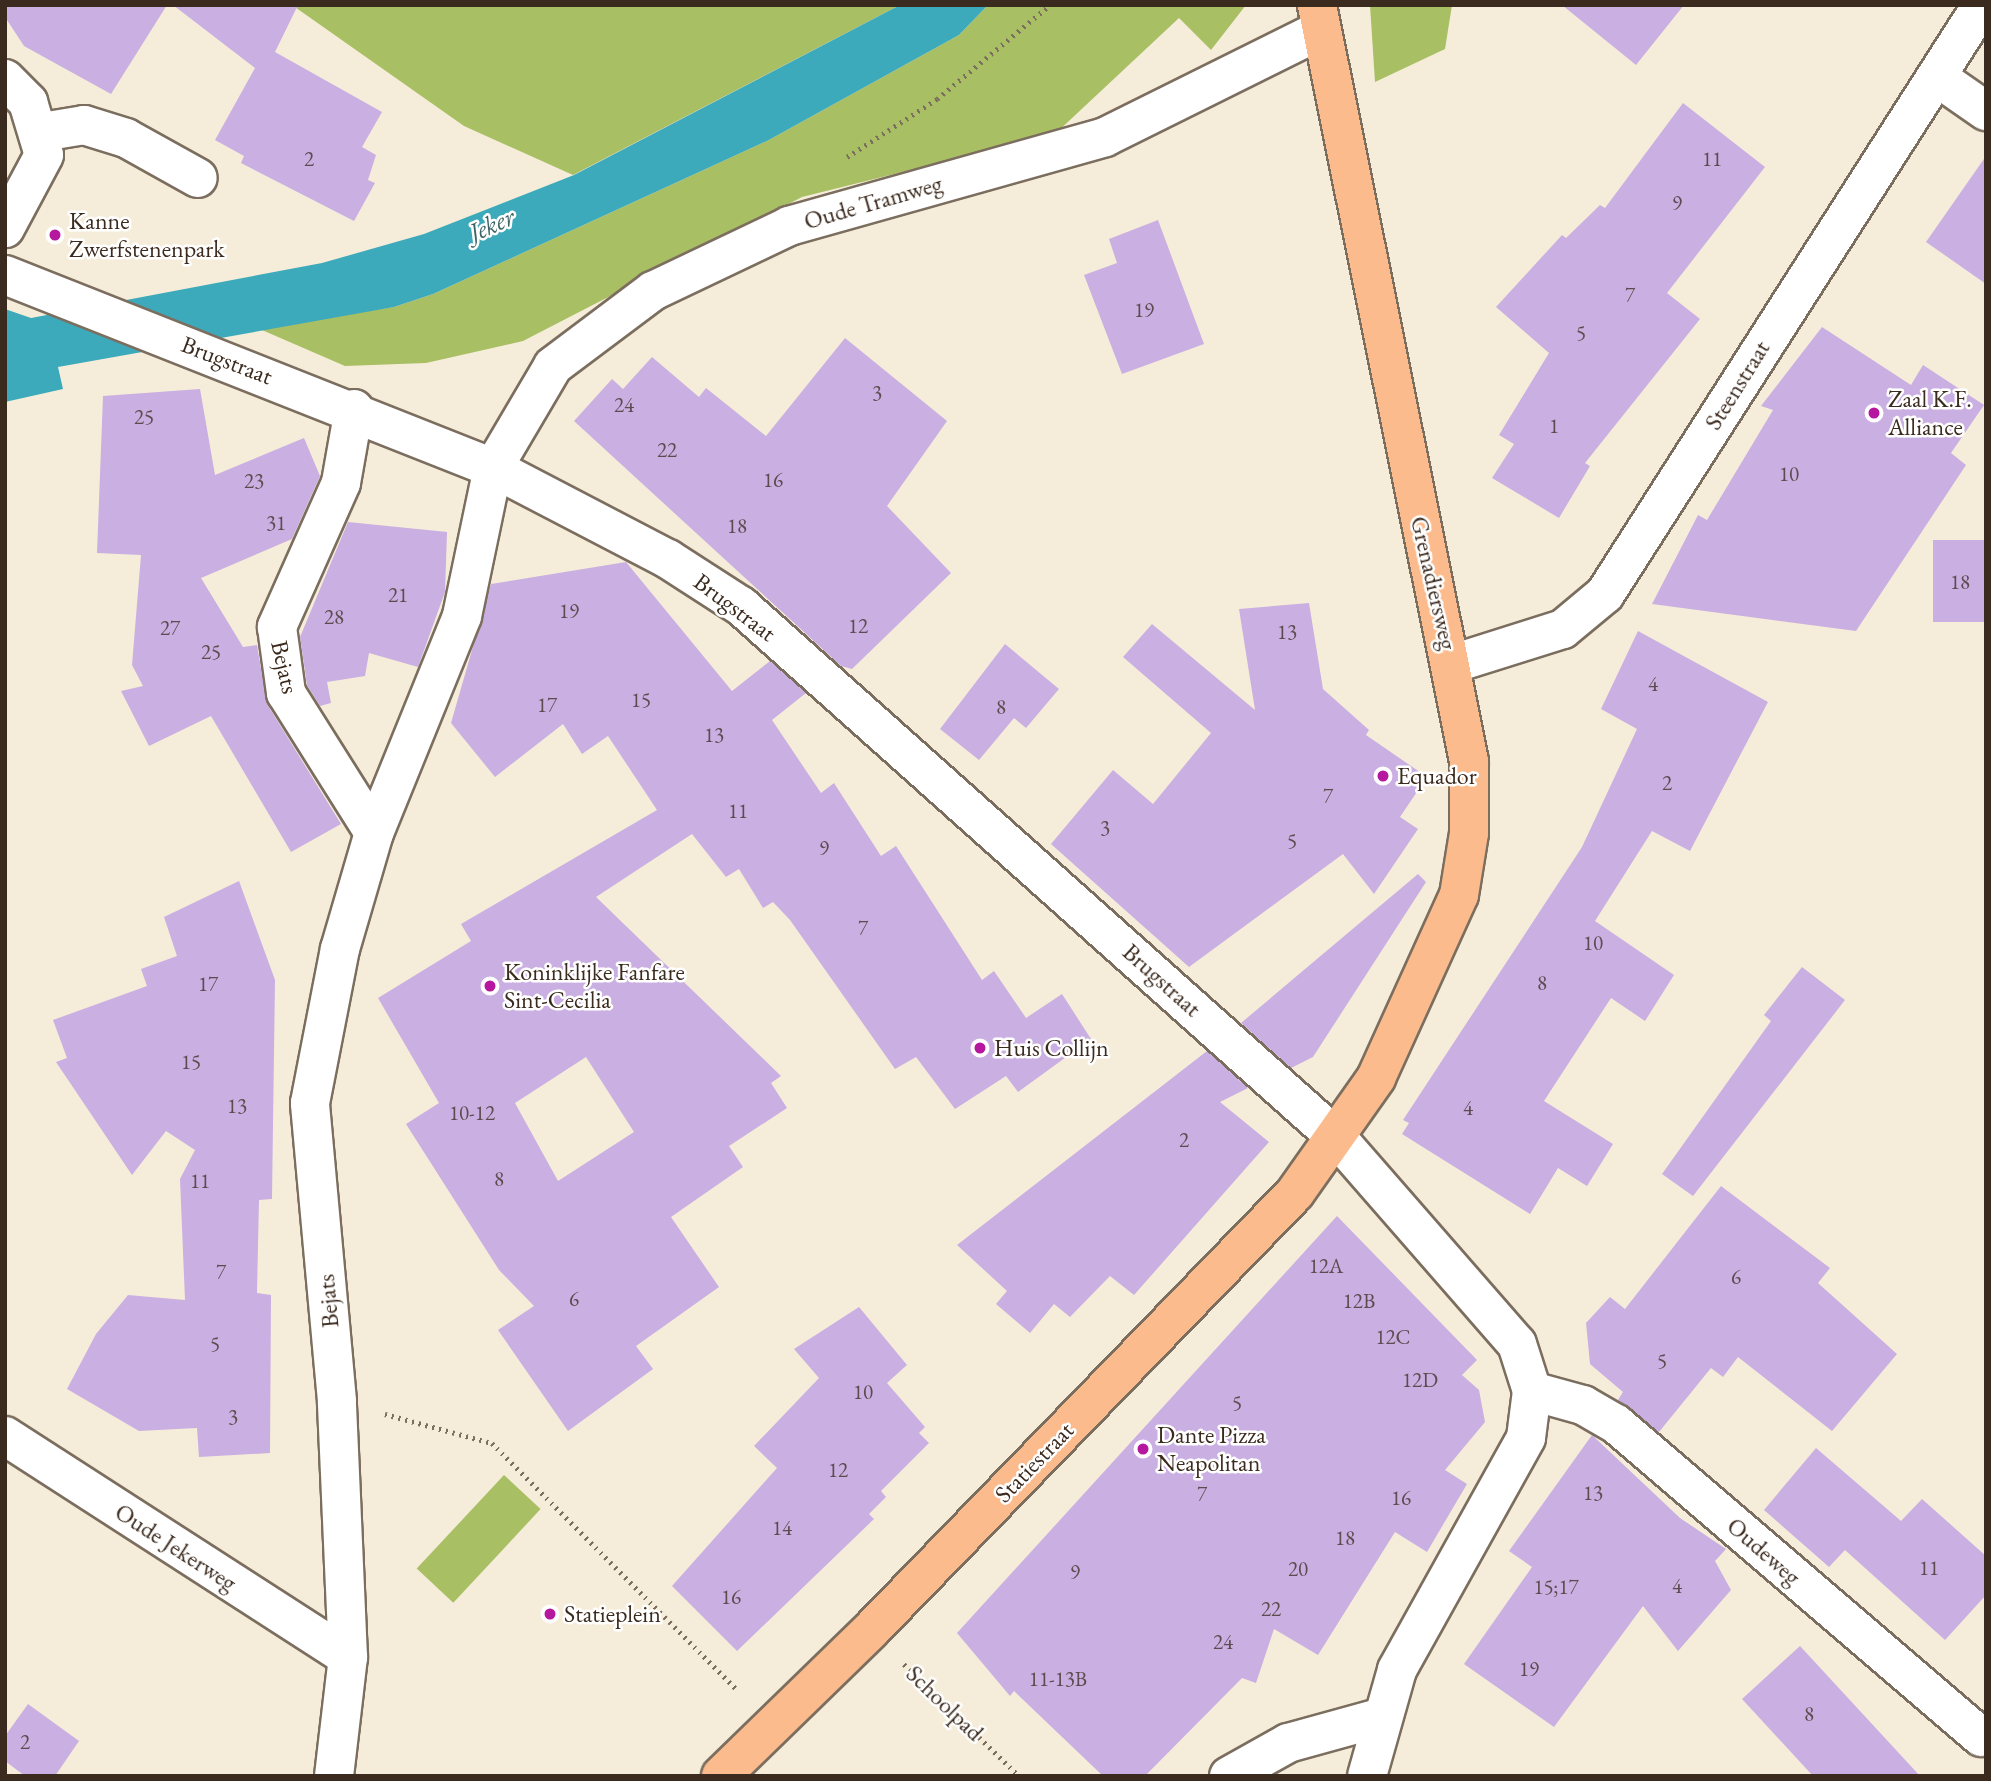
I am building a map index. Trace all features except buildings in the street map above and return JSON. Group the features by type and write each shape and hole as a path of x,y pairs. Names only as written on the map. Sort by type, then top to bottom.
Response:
{"main road":[{"name":"Grenadiersweg","path":"1318,18 1452,664 1469,761 1469,832 1459,895 1376,1078 1338,1139"},
{"name":"Statiestraat","path":"721,1776 870,1631 1295,1193 1338,1139"}],"street":[{"name":"Oude Tramweg","path":"493,468 553,366 653,291 789,226 1105,137 1318,18"},
{"name":"Steenstraat","path":"1452,664 1563,629 1605,594 1974,20"},
{"path":"1937,77 1986,111"},
{"path":"5,79 29,102 42,132 44,155 5,228"},
{"path":"42,132 84,125 126,138 198,178"},
{"name":"Brugstraat","path":"5,275 354,409 493,468 668,559 741,607 1338,1139"},
{"name":"Bejats","path":"354,409 341,483 276,627 286,693 374,833"},
{"name":"Bejats","path":"334,1776 348,1657 337,1401 310,1103 340,949 374,833 462,616 493,468"},
{"path":"1338,1139 1517,1344 1532,1391 1526,1438 1397,1670 1379,1718 1367,1776"},
{"name":"Oudeweg","path":"1532,1391 1583,1405 1616,1424 1981,1737"},
{"name":"Oude Jekerweg","path":"5,1436 348,1657"},
{"path":"1229,1776 1288,1743 1379,1718"}],"path":[{"path":"839,162 937,99 1051,5"},
{"path":"337,1401 492,1443 773,1727"},
{"name":"Schoolpad","path":"870,1631 1019,1776"}],"green space":[{"path":"292,5 900,5 573,175 464,126"},
{"path":"988,5 1246,5 1211,50 1179,18 1055,134 802,197 523,341 426,363 345,366 255,327 394,307 433,294 767,141 959,35"},
{"path":"1370,5 1452,5 1445,49 1375,82"},
{"path":"504,1475 541,1509 453,1603 417,1569"}],"water":[{"name":"Jeker","path":"900,5 988,5 959,35 767,141 433,294 394,307 58,367 63,389 5,402 5,309 31,318 322,263 424,234 574,175"}],"place":[{"name":"Kanne Zwerfstenenpark","path":"55,235"},
{"name":"Zaal K.F. Alliance","path":"1874,413"},
{"name":"Equador","path":"1383,776"},
{"name":"Koninklijke Fanfare Sint-Cecilia","path":"490,986"},
{"name":"Huis Collijn","path":"980,1048"},
{"name":"Dante Pizza Neapolitan","path":"1143,1449"},
{"name":"Statieplein","path":"550,1614"}]}
